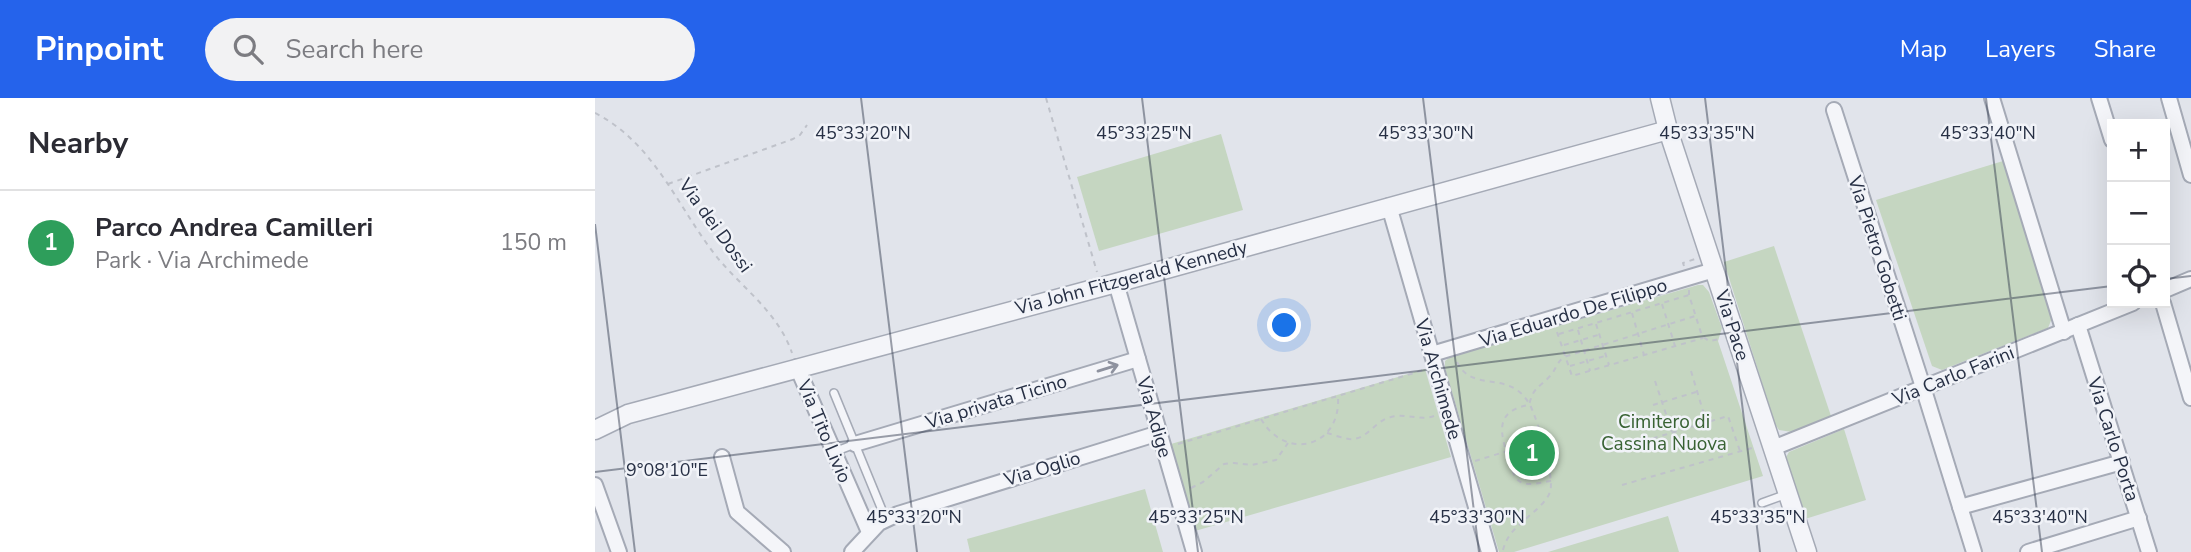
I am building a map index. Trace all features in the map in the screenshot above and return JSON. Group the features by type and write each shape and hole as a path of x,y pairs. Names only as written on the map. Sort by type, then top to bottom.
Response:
{"street":[{"name":"Via Pace","path":"1660,98 1668,130 1807,552"},
{"path":"1992,98 2064,331"},
{"path":"2099,98 2107,124"},
{"path":"2169,98 2191,175"},
{"name":"Via Pietro Gobetti","path":"1833,110 1974,552"},
{"name":"Via John Fitzgerald Kennedy","path":"595,430 628,414 1668,130"},
{"name":"Via Archimede","path":"1389,206 1489,552"},
{"name":"Via Eduardo De Filippo","path":"1434,360 1714,270"},
{"path":"2170,288 2191,279"},
{"name":"Via Adige","path":"1109,284 1137,359 1193,552"},
{"name":"Via Carlo Farini","path":"1773,447 2120,308"},
{"path":"2164,308 2191,398"},
{"name":"Via Carlo Porta","path":"2078,325 2149,552"},
{"name":"Via privata Ticino","path":"855,444 1137,359"},
{"name":"Via Tito Livio","path":"797,367 869,533"},
{"name":"Via Oglio","path":"852,552 879,523 898,514 1159,433"},
{"path":"722,457 737,512 783,552"},
{"path":"1960,508 2122,462"},
{"path":"595,485 619,552"},
{"path":"2028,552 2139,518"}],"lane":[{"path":"834,393 882,510"},
{"path":"834,452 855,444"},
{"path":"1762,503 1788,494"}],"path":[{"path":"1047,98 1109,284"},
{"name":"Via dei Dossi","path":"595,113 622,129 639,144 714,253 782,328 797,367"},
{"path":"668,184 793,139 800,135 807,125"},
{"path":"1690,286 1689,295 1703,338"},
{"path":"1558,335 1689,295"},
{"path":"1662,303 1675,346"},
{"path":"1632,312 1644,355"},
{"path":"1529,405 1532,393 1551,375 1556,363 1565,356 1695,316"},
{"path":"1596,323 1609,365"},
{"path":"1555,324 1571,376 1703,338 1709,341 1724,341"},
{"path":"1578,329 1590,371"},
{"path":"1562,346 1599,334"},
{"path":"1455,354 1458,364 1475,379 1517,388 1529,405 1551,481 1546,500 1506,539 1502,552"},
{"path":"1569,367 1606,355"},
{"path":"1164,449 1338,396 1434,360"},
{"path":"1691,370 1707,422"},
{"path":"1655,381 1672,433"},
{"path":"1653,405 1697,392"},
{"path":"1261,419 1278,439 1304,444 1328,433 1339,409 1338,396"},
{"path":"1529,405 1515,407 1503,421 1501,433 1506,451 1518,481 1530,484 1551,481"},
{"path":"1328,433 1353,439 1367,433 1388,417 1398,415 1426,418 1449,411"},
{"path":"1624,447 1728,416 1740,451"},
{"path":"1471,462 1541,440"},
{"path":"1176,491 1203,482 1224,464 1252,466 1276,460 1289,443"},
{"path":"1622,485 1752,448"}],"green space":[{"path":"1221,134 1243,210 1099,251 1077,177"},
{"path":"2003,161 2052,318 2048,328 1942,370 1932,366 1876,200"},
{"path":"1774,246 1831,416 1792,432 1779,430 1775,424 1724,262"},
{"name":"Cimitero di Cassina Nuova","path":"1703,285 1709,292 1722,328 1718,341 1763,476 1514,552 1499,552 1445,361 1450,357"},
{"path":"1425,369 1451,457 1195,531 1171,444"},
{"path":"1844,429 1866,500 1805,519 1785,459 1789,452"},
{"path":"1145,489 1163,552 970,552 967,539"},
{"path":"1668,516 1679,552 1548,552"}],"place":[{"name":"Parco Andrea Camilleri","path":"1532,453"}]}
